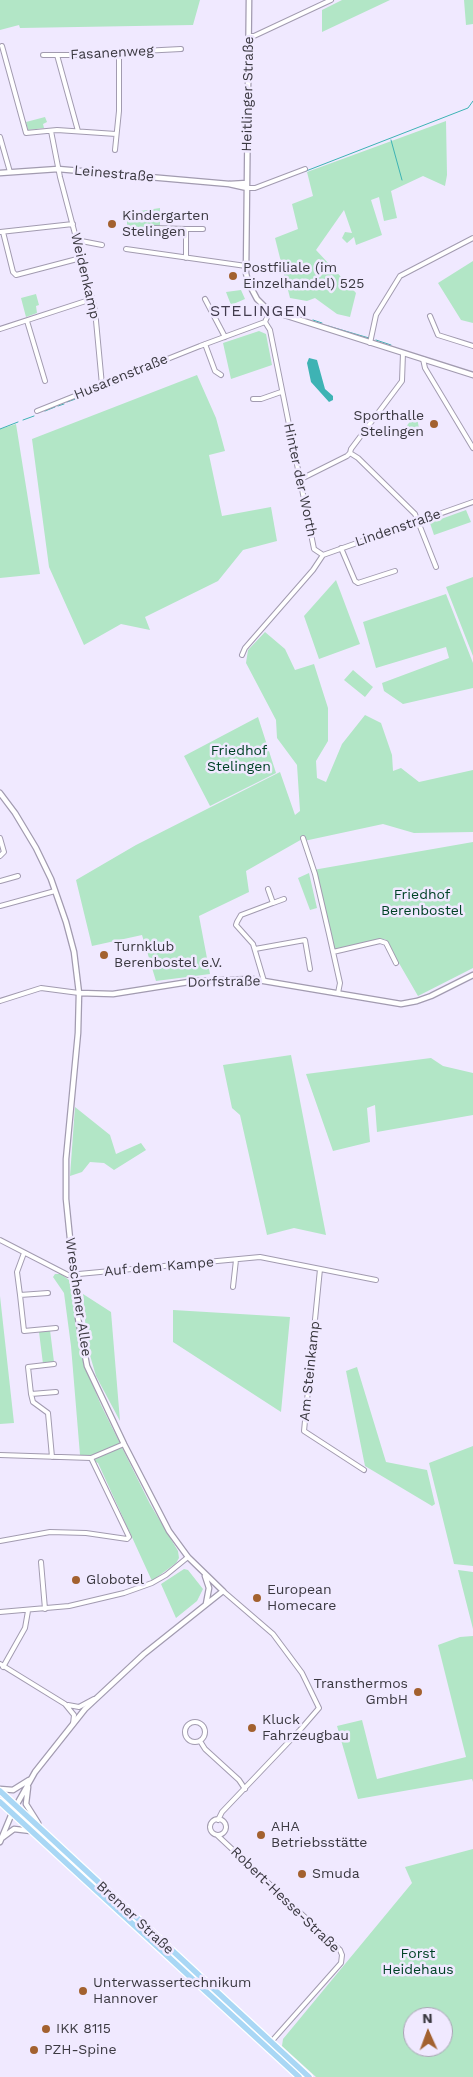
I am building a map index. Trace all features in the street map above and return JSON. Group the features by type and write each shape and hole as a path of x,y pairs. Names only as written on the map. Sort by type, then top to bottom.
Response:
{"main road":[{"name":"Bremer Straße","path":"0,1790 309,2077"},
{"name":"Bremer Straße","path":"0,1802 299,2077"}],"street":[{"name":"Heitlinger Straße","path":"249,0 246,277 260,303 270,310"},
{"path":"249,36 254,36 331,0"},
{"path":"2,46 26,133 78,131 116,134"},
{"name":"Fasanenweg","path":"43,55 119,55 122,52 181,49"},
{"path":"115,150 119,111 119,55"},
{"path":"57,56 78,131"},
{"name":"Weidenkamp","path":"51,131 58,169 95,310 102,385"},
{"path":"0,136 10,172"},
{"name":"Leinestraße","path":"0,173 58,169 247,185"},
{"path":"247,185 255,188 305,169"},
{"path":"73,224 2,232 13,272 16,275 81,258"},
{"path":"153,228 203,230"},
{"path":"186,229 186,258"},
{"path":"370,342 376,315 400,276 473,238"},
{"path":"76,240 102,245"},
{"path":"126,248 246,266"},
{"path":"0,329 92,299"},
{"path":"205,299 225,337"},
{"path":"265,322 270,310 473,375"},
{"path":"430,316 438,335 473,346"},
{"path":"27,321 45,381"},
{"name":"Husarenstraße","path":"37,411 265,322"},
{"name":"Hinter der Worth","path":"242,655 314,570 323,555 314,549 270,330 265,322"},
{"path":"205,344 215,371 221,375"},
{"path":"299,480 350,453 350,449 402,381 404,371 403,353"},
{"path":"423,359 429,375 473,448"},
{"path":"253,399 261,399 282,392"},
{"path":"350,453 358,458 415,514 436,567"},
{"name":"Lindenstraße","path":"323,555 473,502"},
{"path":"341,548 355,581 358,583 395,570"},
{"name":"Wreschener Allee","path":"0,793 15,813 36,848 56,891 72,940 78,993 78,1033 66,1159 66,1199 80,1337 87,1366 124,1444 169,1531 188,1557 224,1591"},
{"path":"0,838 4,852 0,856"},
{"path":"303,838 315,874 340,983 338,994"},
{"path":"0,881 18,876"},
{"path":"268,889 273,903"},
{"path":"0,906 56,891"},
{"path":"264,981 253,944 236,925 236,922 241,916 284,899"},
{"path":"255,949 305,940 310,969"},
{"path":"333,952 380,941 386,943 396,963"},
{"name":"Dorfstraße","path":"0,1001 41,988 78,993 113,994 204,980 243,979 389,1003 409,1003 432,996 473,975"},
{"name":"Auf dem Kampe","path":"0,1240 66,1274 73,1275 265,1258 376,1280"},
{"path":"24,1253 16,1272 24,1331 56,1328"},
{"name":"Auf dem Kampe","path":"233,1286 236,1260"},
{"name":"Am Steinkamp","path":"320,1269 304,1431 364,1470"},
{"path":"20,1295 48,1293"},
{"path":"52,1457 48,1413 33,1402 28,1367 54,1364"},
{"path":"31,1394 56,1392"},
{"path":"0,1454 91,1458 124,1444"},
{"path":"0,1541 50,1532 86,1533 127,1539 130,1537 91,1458"},
{"path":"0,1612 45,1609 96,1600 138,1589 166,1575 188,1557"},
{"path":"41,1562 45,1609"},
{"path":"204,1574 209,1588 206,1605"},
{"path":"1,1841 12,1813 30,1779 49,1752 96,1698 144,1654 224,1591 273,1634 302,1673 319,1708 227,1808 218,1820 214,1821 211,1827 213,1833 217,1835 224,1833 226,1829 224,1821 227,1808"},
{"path":"28,1611 25,1628 2,1665 65,1704 74,1714 73,1724"},
{"path":"65,1704 79,1707 96,1698"},
{"path":"196,1722 202,1725 205,1732 200,1741 194,1742 188,1739 186,1730 189,1724 196,1722"},
{"path":"200,1741 205,1749 239,1780 246,1789"},
{"path":"0,1790 13,1790 30,1779"},
{"path":"30,1779 26,1804 30,1814 44,1832"},
{"path":"218,1820 224,1821"},
{"path":"1,1841 14,1829 32,1831"},
{"name":"Robert-Hesse-Straße","path":"224,1833 226,1844"},
{"name":"Robert-Hesse-Straße","path":"217,1835 340,1950 342,1955 341,1963 266,2048"}],"green space":[{"path":"0,0 200,0 193,25 20,28 19,25 0,30"},
{"path":"342,0 390,0 322,32 322,10"},
{"path":"464,0 473,0 473,24 466,25"},
{"path":"45,117 47,122 43,124 44,128 28,130 26,122"},
{"path":"446,121 447,175 445,186 423,176 391,191 397,218 384,221 379,197 371,200 382,235 356,245 354,237 347,243 342,238 345,232 352,233 344,210 316,250 356,293 350,317 337,314 315,298 307,301 290,298 275,238 298,229 292,204 313,196 307,172"},
{"path":"160,208 160,227 127,227 127,213"},
{"path":"473,261 473,323 461,320 438,283"},
{"path":"241,290 245,299 231,305 226,292"},
{"path":"36,294 39,305 36,306 37,313 26,317 21,298"},
{"path":"259,331 266,334 272,365 231,379 223,343"},
{"path":"197,375 216,418 225,451 209,455 222,516 271,507 277,541 243,550 218,581 145,617 150,630 121,624 84,645 49,567 32,439"},
{"path":"417,418 420,433 398,437 412,419"},
{"path":"16,424 40,574 0,578 0,429"},
{"path":"466,510 471,522 434,535 430,523"},
{"path":"473,577 473,656 446,587"},
{"path":"336,580 360,644 319,659 304,616"},
{"path":"446,594 473,663 473,688 403,704 384,691 382,683 449,658 446,647 376,668 363,622"},
{"path":"265,632 285,649 295,670 314,664 328,708 328,741 316,761 317,778 326,782 342,744 365,715 381,723 392,755 393,771 401,768 419,782 473,770 473,832 414,833 383,824 304,841 304,838 246,871 249,892 199,916 210,974 156,981 142,935 92,946 76,880 136,845 280,772 295,815 300,811 297,765 277,738 276,720 246,663 248,650"},
{"path":"353,670 373,687 365,697 344,680"},
{"name":"Friedhof Stelingen","path":"258,717 276,773 210,806 184,756"},
{"name":"Friedhof Berenbostel","path":"473,842 473,968 418,996 385,939 333,952 313,870"},
{"path":"309,873 317,908 310,910 298,878"},
{"path":"291,1055 326,1235 294,1228 267,1235 240,1115 232,1108 223,1065"},
{"path":"431,1058 443,1066 473,1073 473,1115 377,1132 375,1105 367,1108 370,1142 333,1151 306,1074"},
{"path":"75,1107 110,1135 116,1154 141,1143 146,1150 114,1170 104,1163 90,1162 82,1172 70,1176"},
{"path":"55,1274 61,1274 69,1280 86,1369 101,1405 150,1504 178,1551 179,1558 176,1563 152,1581 98,1463 80,1455 71,1346 64,1293 53,1277"},
{"path":"83,1294 111,1312 120,1421 96,1376 87,1345"},
{"path":"0,1296 14,1423 0,1424"},
{"path":"173,1310 290,1317 281,1412 173,1342"},
{"path":"50,1330 54,1362 43,1364 39,1332"},
{"path":"357,1367 386,1462 427,1470 435,1504 432,1506 365,1466 346,1371"},
{"path":"473,1446 473,1566 454,1564 429,1463"},
{"path":"184,1569 188,1570 203,1589 197,1601 176,1618 161,1584"},
{"path":"458,1570 473,1572 473,1629"},
{"path":"473,1636 473,1782 472,1779 358,1799 337,1726 362,1720 377,1779 466,1757 438,1645 460,1637"},
{"name":"Forst Heidehaus","path":"473,1849 473,2077 316,2077 282,2046 283,2039 412,1883 405,1867"}],"shaded area":[{"path":"309,358 317,360 325,389 333,396 333,400 329,402 311,382 307,363"}],"waterway":[{"path":"306,171 468,108 473,101"},
{"path":"391,140 402,180"},
{"path":"313,320 322,323"},
{"path":"328,326 369,338"},
{"path":"376,340 391,345"},
{"path":"129,379 140,374"},
{"path":"102,389 126,380"},
{"path":"87,394 96,391"},
{"path":"67,402 84,396"},
{"path":"58,406 64,404"},
{"path":"45,411 55,407"},
{"path":"23,420 34,416"},
{"path":"0,429 18,422"}],"place":[{"name":"Kindergarten Stelingen","path":"112,224"},
{"name":"Postfiliale (im Einzelhandel) 525","path":"233,276"},
{"name":"Sporthalle Stelingen","path":"434,424"},
{"name":"Turnklub Berenbostel e.V.","path":"104,955"},
{"name":"Globotel","path":"76,1580"},
{"name":"European Homecare","path":"257,1598"},
{"name":"Transthermos GmbH","path":"418,1692"},
{"name":"Kluck Fahrzeugbau","path":"252,1728"},
{"name":"AHA Betriebsstätte","path":"261,1835"},
{"name":"Smuda","path":"302,1874"},
{"name":"Unterwassertechnikum Hannover","path":"83,1991"},
{"name":"IKK 8115","path":"46,2029"},
{"name":"PZH-Spine","path":"34,2050"}],"district":[{"name":"STELINGEN","path":"259,311"}]}
